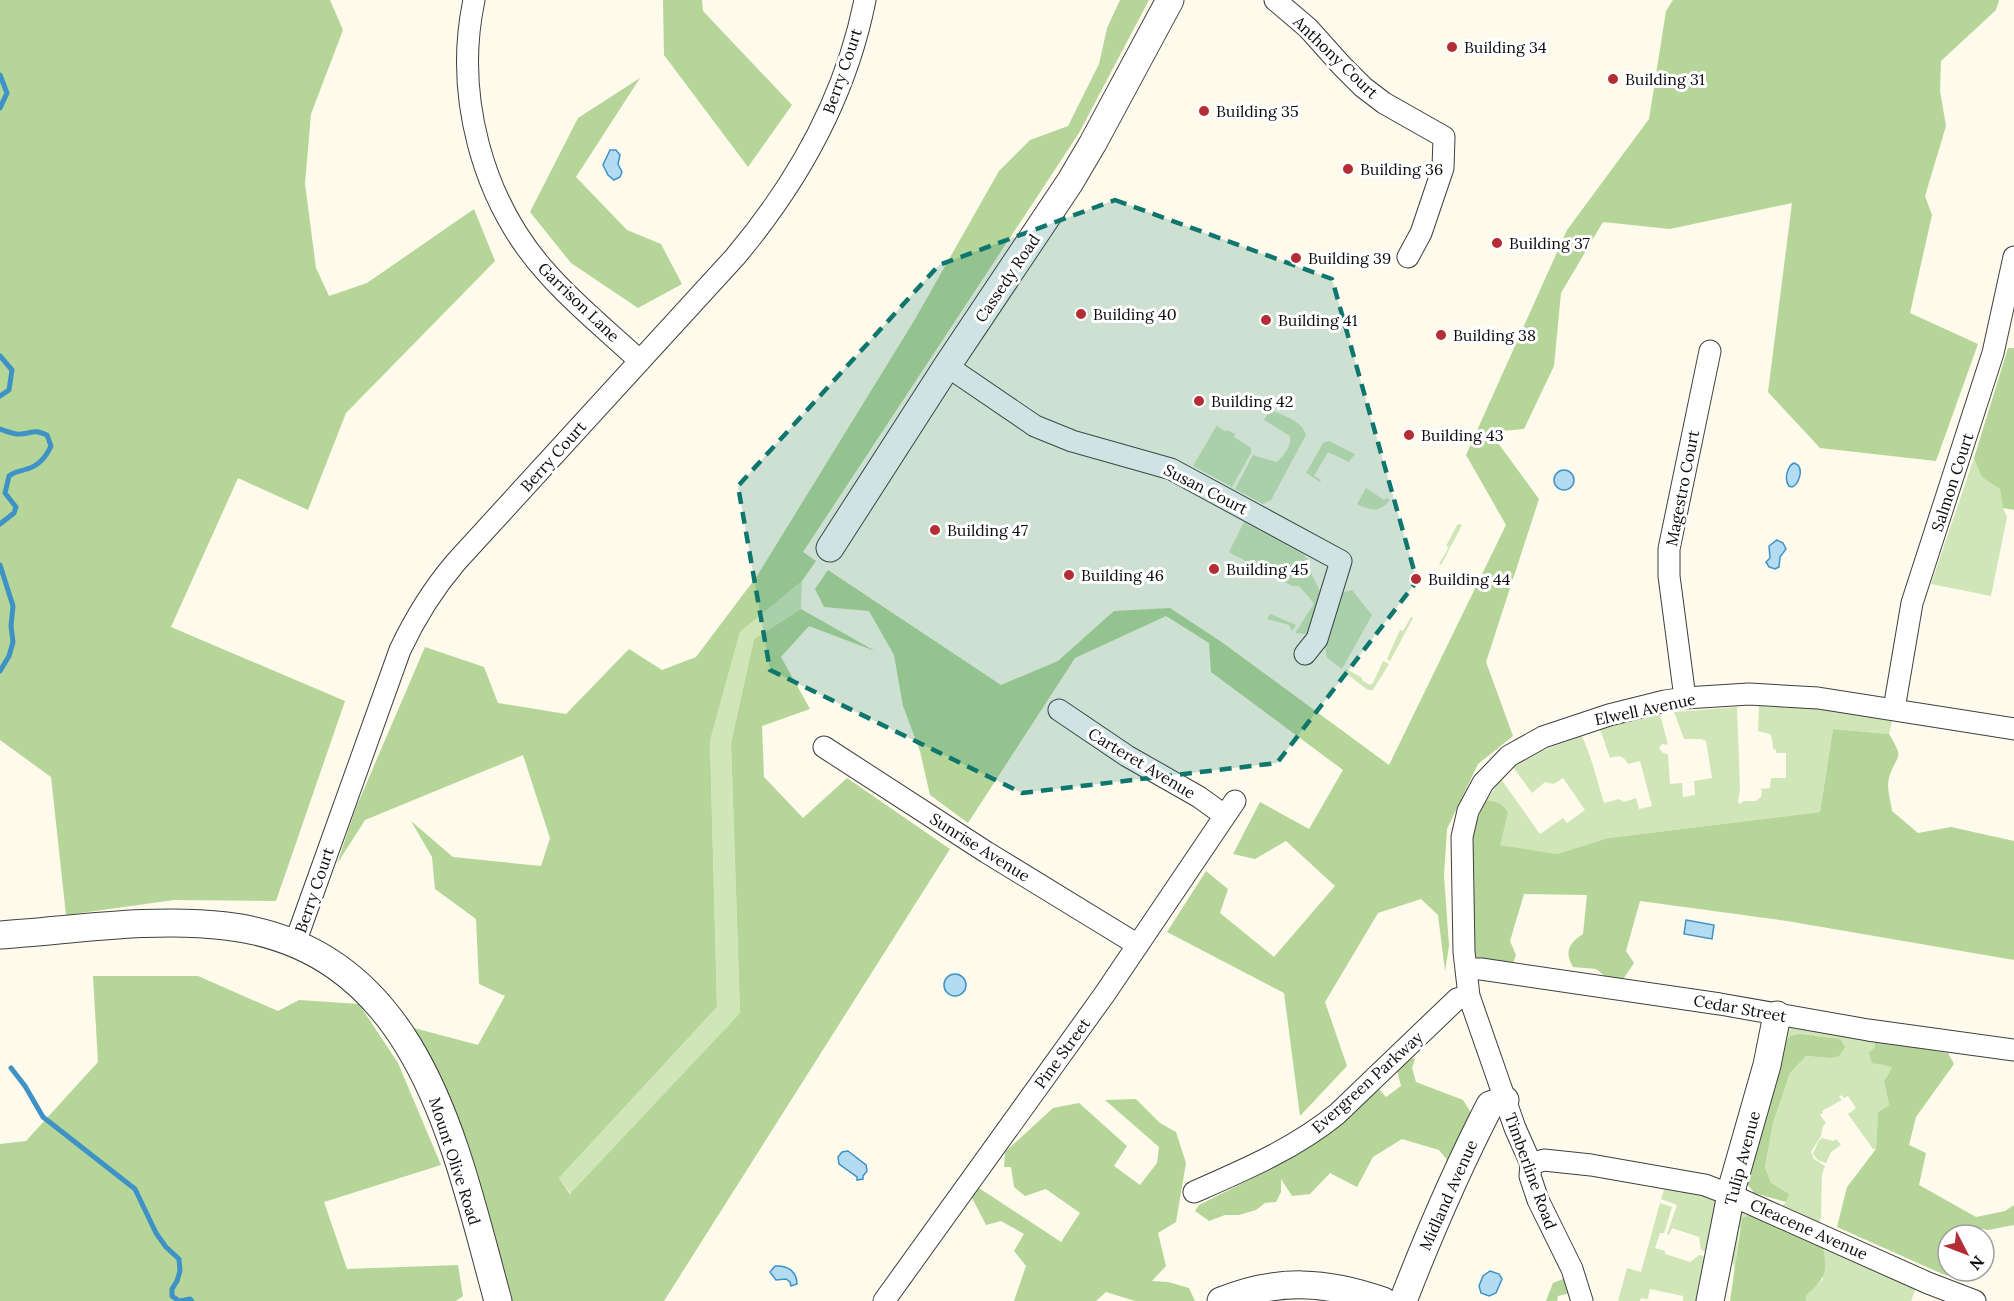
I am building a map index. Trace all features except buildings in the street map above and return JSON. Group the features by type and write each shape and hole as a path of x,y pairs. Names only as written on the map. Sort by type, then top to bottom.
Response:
{"street":[{"name":"Garrison Lane","path":"474,0 468,51 469,99 478,145 498,198 521,239 546,273 585,312 640,361"},
{"name":"Berry Court","path":"295,943 400,650 432,592 456,562 755,233 795,177 837,92 855,41 865,0"},
{"name":"Cassedy Road","path":"830,548 947,366 1070,182 1170,0"},
{"name":"Anthony Court","path":"1275,0 1308,28 1363,87 1389,106 1444,137 1443,168 1421,233 1408,257"},
{"name":"Salmon Court","path":"1894,709 1912,603 1993,352 2014,257"},
{"name":"Magestro Court","path":"1685,698 1669,576 1669,549 1710,351"},
{"name":"Susan Court","path":"947,366 1035,426 1072,441 1171,469 1341,561 1317,639 1305,654"},
{"name":"Elwell Avenue","path":"1466,969 1462,837 1464,824 1474,799 1492,772 1518,749 1560,731 1628,710 1685,698 1712,696 1778,694 1818,698 2014,729"},
{"name":"Carteret Avenue","path":"1059,710 1127,756 1199,797 1230,808"},
{"name":"Sunrise Avenue","path":"824,747 986,852 1138,945"},
{"name":"Pine Street","path":"884,1301 1104,995 1230,808"},
{"name":"Mount Olive Road","path":"0,935 142,925 200,924 250,930 295,943 334,964 364,988 392,1020 423,1070 450,1133 498,1301"},
{"name":"Timberline Road","path":"1466,969 1469,996 1505,1100 1531,1164 1530,1176 1538,1200 1572,1269 1582,1301"},
{"name":"Cedar Street","path":"1466,969 1481,969 1675,997 1868,1030 2014,1050"},
{"name":"Evergreen Parkway","path":"1194,1192 1276,1154 1315,1131 1345,1107 1457,999 1469,996"},
{"name":"Tulip Avenue","path":"1710,1301 1731,1195 1767,1065 1777,1015"},
{"name":"Midland Avenue","path":"1403,1301 1428,1237 1490,1105 1505,1100"},
{"name":"Cleacene Avenue","path":"1531,1164 1544,1160 1591,1165 1705,1185 1928,1283 1975,1301"},
{"path":"1221,1301 1270,1287 1314,1285 1341,1288 1383,1301"}],"highlighted area":[{"path":"1115,200 1332,279 1417,581 1277,763 1022,793 770,670 738,486 939,265"}],"green space":[{"path":"0,0 330,0 343,30 311,114 305,184 316,268 329,296 367,283 474,209 495,261 346,413 308,510 238,478 171,627 345,701 276,901 174,900 66,915 51,777 0,740"},
{"path":"663,0 702,0 703,11 792,105 748,167 664,55"},
{"path":"1120,0 1149,0 1079,133 803,552 816,561 802,581 740,632 710,741 717,1007 559,1178 570,1194 740,1013 731,743 754,639 801,609 875,651 809,626 781,657 810,709 762,726 764,777 803,818 847,778 950,849 664,1301 509,1301 471,1156 414,1028 478,1045 505,996 479,984 476,919 435,889 432,857 411,821 453,857 541,866 550,838 523,755 365,820 337,864 355,810 425,647 484,667 498,703 566,714 629,649 662,670 696,657 757,576 914,321 999,171 1030,140 1068,126 1099,64 1107,28"},
{"path":"1673,0 1999,0 1996,10 1941,61 1940,91 1946,126 1925,196 1932,215 1910,313 1978,344 1936,461 1820,448 1768,392 1792,203 1670,229 1603,222 1561,293 1554,366 1524,429 1490,432 1539,499 1486,662 1513,736 1478,764 1447,829 1444,876 1449,946 1445,971 1438,915 1421,899 1378,913 1325,1002 1347,1066 1300,1116 1284,993 1167,932 1206,871 1228,889 1220,913 1274,957 1335,886 1286,841 1255,859 1233,854 1260,802 1309,829 1343,770 1211,672 1209,643 1166,616 1075,658 968,823 930,795 920,751 903,706 894,655 869,611 824,607 815,589 828,570 1001,685 1058,661 1114,611 1170,608 1223,643 1389,765 1506,525 1466,455 1567,230 1649,119 1666,11"},
{"path":"640,78 576,177 627,230 661,244 682,284 638,308 571,263 530,212 578,118"},
{"path":"2008,348 2014,348 2014,510 2003,508 2000,489 1982,477 1974,458"},
{"path":"1270,409 1296,422 1306,435 1271,500 1263,504 1235,489 1253,455 1276,462 1289,447 1290,436 1264,420"},
{"path":"1217,425 1226,432 1227,430 1235,434 1234,437 1251,448 1251,453 1232,487 1193,466"},
{"path":"1329,441 1355,454 1349,462 1328,452 1314,476 1321,480 1320,482 1306,473 1323,443"},
{"path":"1974,458 1983,477 2001,489 2003,508 2007,517 1991,596 1931,584"},
{"path":"1366,488 1384,500 1387,498 1390,500 1379,509 1366,508 1357,504"},
{"path":"1244,522 1303,554 1308,560 1311,573 1320,591 1310,629 1306,634 1295,633 1313,602 1299,586 1292,586 1229,552"},
{"path":"1457,525 1462,525 1441,565 1439,564 1449,547 1446,546"},
{"path":"802,581 801,609 754,639 731,743 740,1013 571,1194 559,1178 717,1007 710,741 740,632"},
{"path":"1352,590 1372,615 1342,669 1327,658 1325,646 1339,598 1344,592"},
{"path":"1270,614 1296,625 1292,631 1289,625 1267,619"},
{"path":"1411,617 1413,618 1390,661 1387,659 1400,630 1403,631"},
{"path":"1383,661 1389,664 1373,690 1368,690 1344,672 1346,669 1370,685"},
{"path":"1759,706 1822,709 1892,721 1889,734 1833,729 1820,812 1608,838 1557,854 1499,845 1508,813 1486,801 1501,779 1540,834 1563,818 1567,823 1585,810 1563,778 1554,784 1545,782 1532,793 1513,767 1530,755 1582,736 1604,803 1619,799 1624,802 1636,798 1639,809 1652,806 1640,761 1628,764 1620,756 1610,758 1600,729 1660,714 1668,745 1662,744 1659,748 1663,753 1668,754 1670,784 1682,783 1683,797 1695,795 1694,781 1712,778 1706,741 1684,739 1674,712 1737,707 1740,788 1738,802 1741,804 1743,801 1756,801 1761,797 1760,789 1770,788 1771,778 1786,778 1786,753 1776,753 1770,734 1758,731"},
{"path":"1833,729 1889,734 1898,754 1888,782 1892,811 1918,833 1951,827 2014,841 2014,960 1787,921 1640,901 1626,951 1634,963 1624,978 1610,980 1596,969 1573,967 1570,962 1569,948 1583,934 1587,895 1524,894 1510,941 1516,955 1512,966 1472,962 1471,840 1486,801 1499,804 1508,813 1500,845 1557,854 1608,838 1820,812"},
{"path":"93,976 198,976 278,1011 299,1000 359,1004 398,1063 441,1165 324,1202 347,1269 458,1265 463,1296 456,1301 0,1301 0,1144 26,1141 98,1062"},
{"path":"1791,1026 1875,1041 1878,1065 1892,1068 1884,1081 1889,1105 1878,1112 1876,1149 1873,1149 1848,1114 1856,1108 1848,1096 1844,1098 1841,1095 1839,1097 1842,1100 1822,1111 1820,1115 1826,1123 1811,1152 1814,1159 1825,1166 1822,1174 1819,1223 1782,1207 1786,1202 1771,1183 1765,1167 1773,1123 1790,1073 1806,1056 1830,1058 1781,1049 1788,1028"},
{"path":"1800,1034 1840,1039 1845,1047 1839,1056 1830,1058 1806,1056 1790,1073 1773,1123 1765,1167 1771,1183 1789,1194 1786,1202 1754,1193 1746,1182 1781,1049 1790,1036"},
{"path":"1875,1041 1948,1053 1954,1064 1916,1117 1909,1145 1926,1153 1919,1185 1976,1217 2005,1211 2014,1205 2014,1225 1996,1228 1996,1223 1936,1223 1936,1271 1837,1227 1847,1187 1876,1149 1878,1112 1889,1105 1884,1081 1892,1068 1872,1063 1869,1053 1875,1047"},
{"path":"1409,1058 1415,1059 1412,1068 1416,1082 1463,1100 1473,1116 1452,1166 1439,1150 1402,1139 1373,1157 1357,1187 1330,1173 1310,1194 1292,1196 1281,1179 1281,1192 1276,1202 1265,1203 1256,1210 1239,1215 1225,1215 1209,1221 1195,1211 1199,1205 1281,1162 1378,1088 1386,1097 1401,1086 1397,1070"},
{"path":"1136,1099 1160,1123 1176,1132 1186,1163 1176,1222 1158,1233 1166,1266 1152,1281 1168,1282 1189,1288 1195,1301 1135,1301 1106,1292 1096,1301 1014,1301 1026,1266 1014,1251 1024,1234 1001,1221 986,1225 970,1194 976,1186 1061,1242 1080,1213 1046,1189 1025,1196 1014,1187 1011,1167 1004,1167 1005,1152 1053,1108 1079,1103 1127,1146 1114,1166 1140,1185 1157,1163 1159,1147 1105,1100"},
{"path":"1822,1138 1833,1141 1836,1139 1841,1145 1831,1152 1826,1163 1818,1160 1813,1154"},
{"path":"1666,1184 1684,1187 1719,1200 1714,1254 1701,1250 1699,1237 1672,1228 1669,1235 1667,1234 1677,1205 1661,1199"},
{"path":"1660,1203 1672,1207 1664,1233 1660,1233 1655,1248 1665,1251 1665,1254 1690,1262 1699,1255 1713,1258 1704,1301 1683,1301 1683,1296 1650,1289 1648,1299 1618,1301 1627,1268 1641,1272"},
{"path":"1745,1210 1751,1215 1739,1230 1735,1270 1730,1252 1740,1211"},
{"path":"1751,1215 1823,1245 1824,1274 1806,1296 1806,1301 1730,1301 1742,1218"},
{"path":"1823,1245 1917,1285 1911,1301 1806,1301 1806,1296 1823,1279"},
{"path":"1568,1277 1575,1292 1558,1296 1557,1301 1546,1301 1553,1283"}],"water":[{"path":"610,150 616,150 620,155 618,164 622,172 620,177 614,180 608,175 603,165"},
{"path":"1794,463 1798,465 1800,474 1797,483 1792,487 1787,483 1787,477 1788,470"},
{"path":"1564,470 1571,473 1574,480 1571,487 1564,490 1557,487 1554,480 1557,473"},
{"path":"1777,540 1783,543 1786,549 1780,557 1779,567 1775,569 1769,567 1766,562 1770,558 1769,546"},
{"path":"1686,920 1714,925 1712,939 1684,934"},
{"path":"955,974 963,977 966,985 963,993 955,996 947,993 944,985 947,977"},
{"path":"848,1151 866,1165 867,1171 863,1179 857,1180 857,1177 839,1164 838,1157 842,1152"},
{"path":"775,1266 791,1270 797,1284 791,1286 786,1279 776,1280 770,1272"},
{"path":"1490,1271 1499,1274 1502,1279 1496,1293 1489,1296 1481,1293 1479,1286 1483,1276"}],"waterway":[{"path":"0,75 7,93 0,108"},
{"path":"0,356 12,370 9,390 0,396"},
{"path":"0,429 16,434 42,433 47,435 51,446 38,463 9,476 5,493 16,507 14,513 0,524"},
{"path":"0,565 13,606 11,626 13,642 9,656 0,671"},
{"path":"11,1068 25,1086 43,1117 135,1189 156,1233 179,1259 180,1271 172,1289 172,1296 179,1301"},
{"path":"180,1301 190,1299 192,1301"}],"place":[{"name":"Building 34","path":"1452,47"},
{"name":"Building 31","path":"1613,79"},
{"name":"Building 35","path":"1204,111"},
{"name":"Building 36","path":"1348,169"},
{"name":"Building 37","path":"1497,243"},
{"name":"Building 39","path":"1296,258"},
{"name":"Building 40","path":"1081,314"},
{"name":"Building 41","path":"1266,320"},
{"name":"Building 38","path":"1441,335"},
{"name":"Building 42","path":"1199,401"},
{"name":"Building 43","path":"1409,435"},
{"name":"Building 47","path":"935,530"},
{"name":"Building 45","path":"1214,569"},
{"name":"Building 46","path":"1069,575"},
{"name":"Building 44","path":"1416,579"}]}
